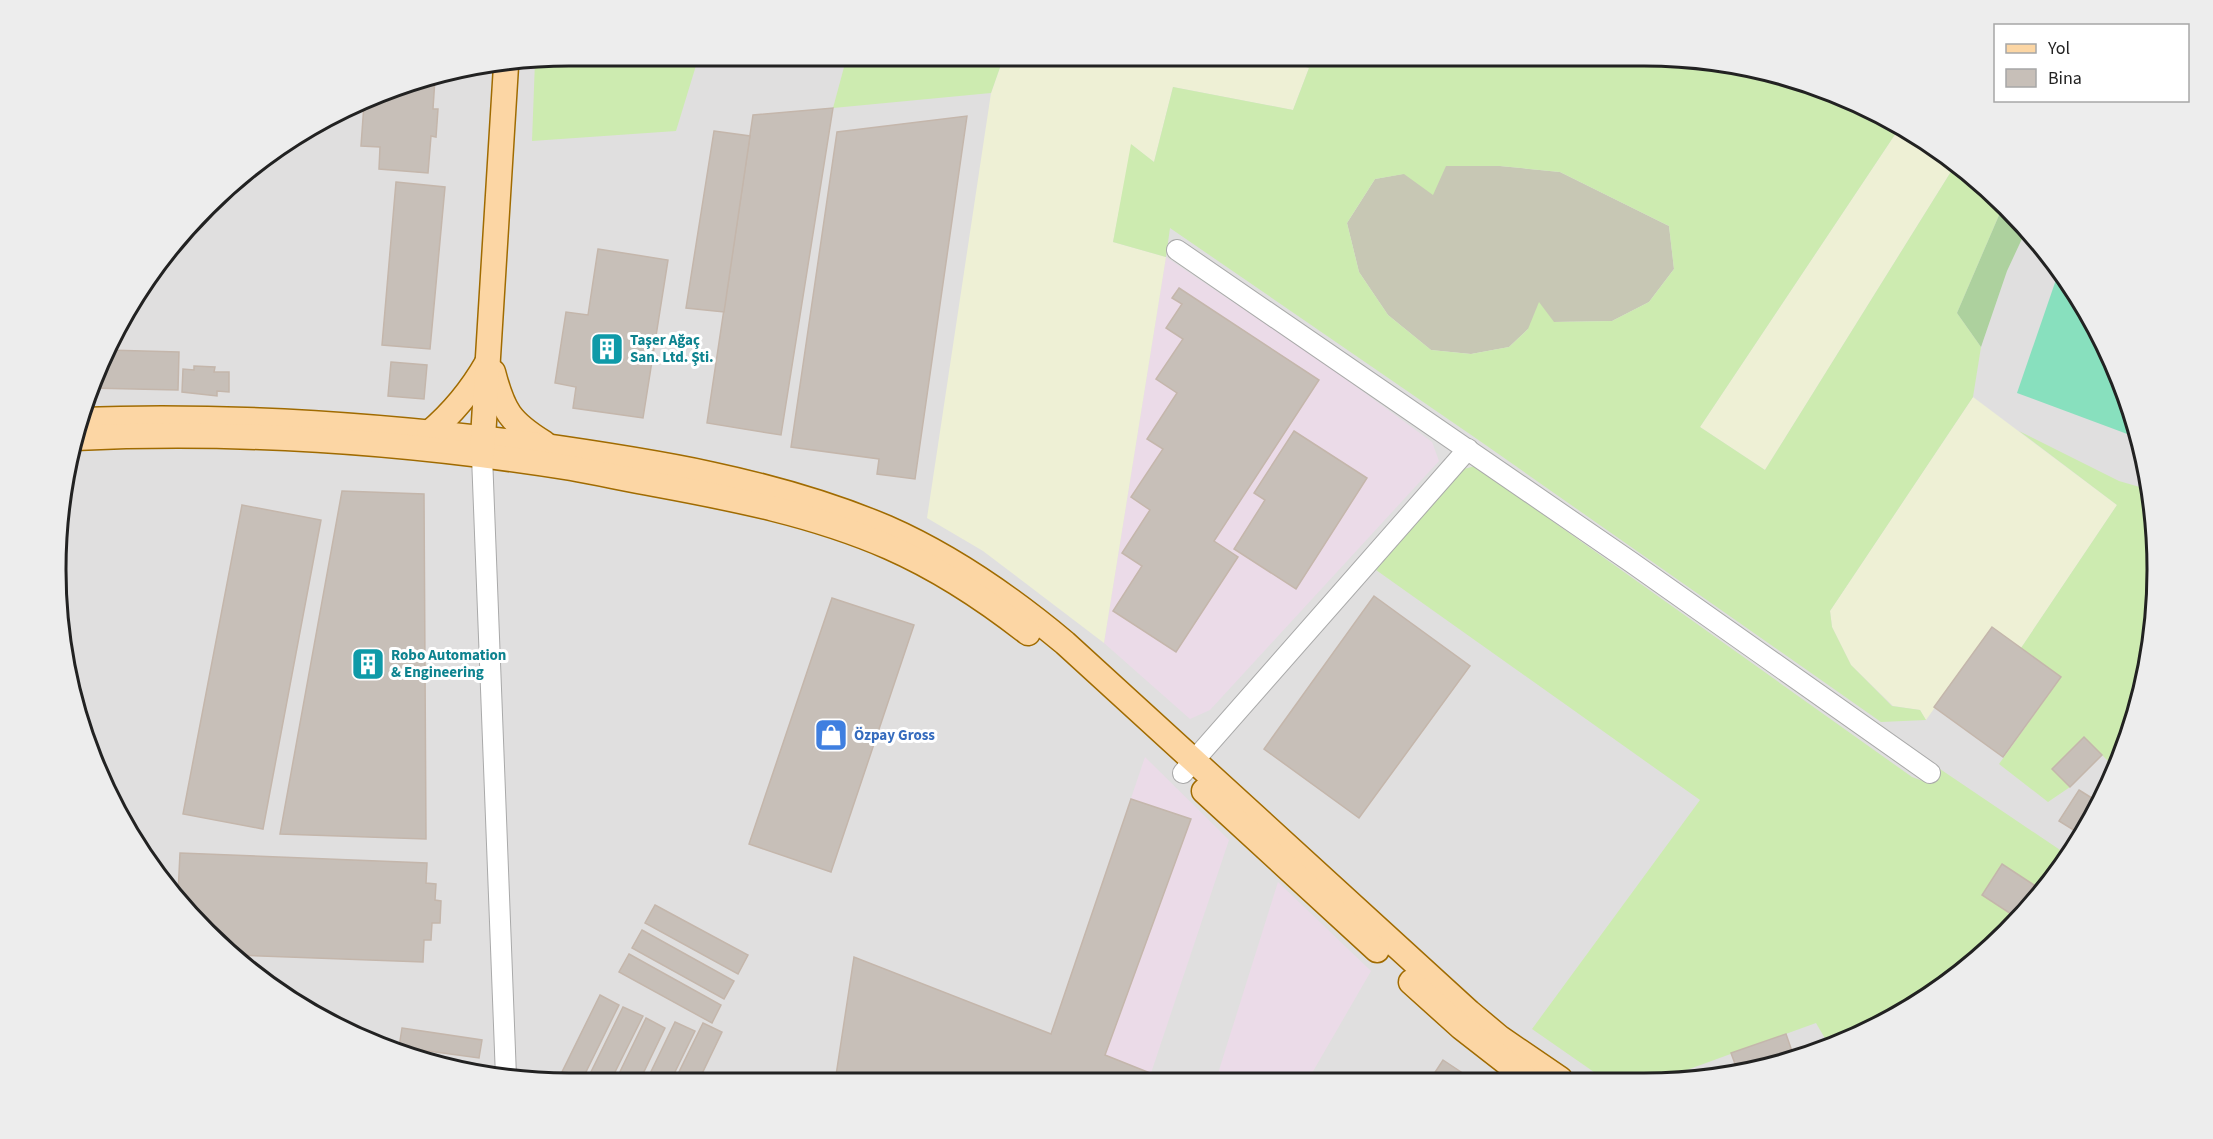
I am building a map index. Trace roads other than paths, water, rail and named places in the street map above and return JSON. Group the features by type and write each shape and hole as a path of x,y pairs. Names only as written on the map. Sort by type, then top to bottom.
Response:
{"main road":[{"path":"483,447 506,70"},
{"path":"429,433 446,419 467,395 489,358"},
{"path":"489,358 499,396 507,413 516,424 550,447"},
{"path":"89,420 232,418 363,426 429,433 572,468 742,501 819,520 888,547 919,561 955,582 1041,643 1189,766 1476,1018 1550,1073"},
{"path":"83,438 232,435 362,443 550,447 645,460 721,476 814,501 912,540 973,573 1026,611 1065,643 1437,1006 1520,1073"}],"street":[{"path":"1177,250 1468,449 1930,773"},
{"path":"483,447 506,1069"},
{"path":"1189,766 1468,449"}],"place":[{"name":"Taşer Ağaç San. Ltd. Şti.","path":"607,349"},
{"name":"Robo Automation & Engineering","path":"368,664"},
{"name":"Özpay Gross","path":"831,735"}]}
